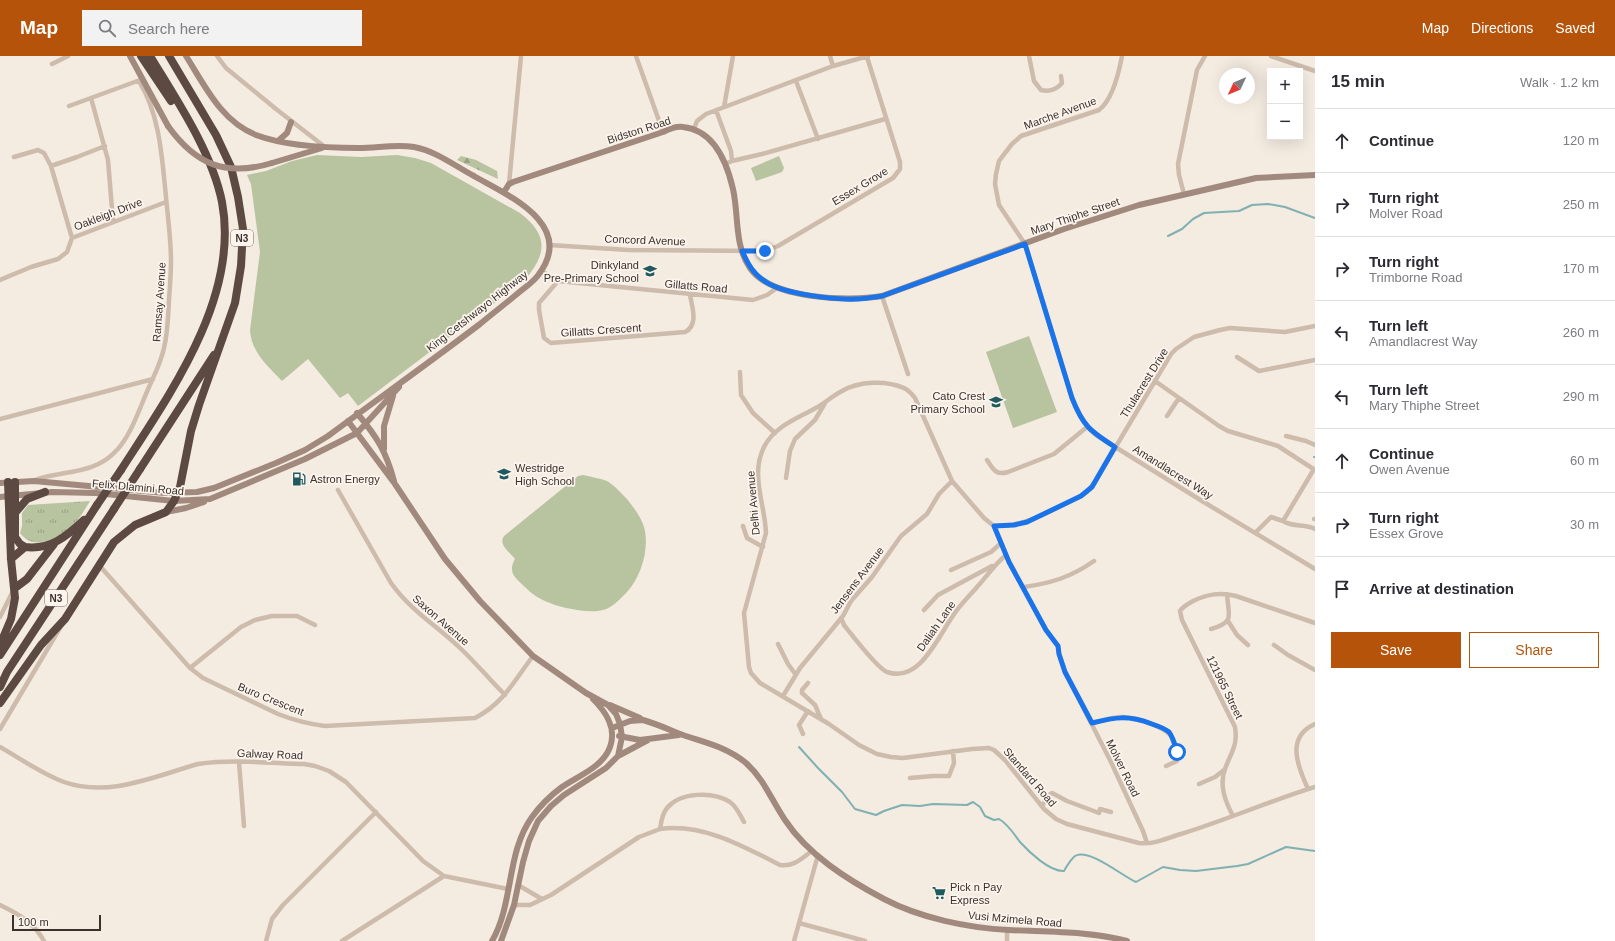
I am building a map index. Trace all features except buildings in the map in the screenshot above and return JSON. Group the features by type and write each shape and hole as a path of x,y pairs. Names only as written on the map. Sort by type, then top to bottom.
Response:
{"highway":[{"path":"141,56 171,101 190,125"},
{"name":"N3","path":"0,655 169,396 195,347 212,302 222,267 226,231 222,201 213,174 190,125 150,56"},
{"name":"N3","path":"0,687 7,672 197,382 221,342 235,303 241,266 243,229 231,167 216,135 169,56"},
{"path":"0,704 41,645 65,619 114,542 145,520 166,512 174,501 178,493 199,405 221,342"},
{"path":"0,645 14,610 15,598 11,559 7,482"},
{"path":"15,513 27,499 45,492"},
{"path":"8,496 15,513 15,537 20,544 25,547 33,548 54,544"},
{"path":"15,588 27,579 54,544 69,534 95,508"},
{"path":"11,559 25,547"}],"main road":[{"path":"130,56 140,80 168,126 184,147 201,159 222,168 247,169 325,147"},
{"path":"186,56 217,105 229,118 243,128 255,134 278,141 325,147 413,147 436,154 504,192 517,201 538,219 546,232 549,245"},
{"path":"278,141 287,133 291,122"},
{"name":"Bidston Road","path":"509,184 663,132 683,127 694,129"},
{"name":"Mary Thiphe Street","path":"694,129 704,134 711,140 724,164 733,188 738,240 750,268 766,283 777,288 803,294 847,299 882,296 1103,216 1184,194 1256,178 1315,174"},
{"path":"504,192 509,184"},
{"name":"King Cetshwayo Highway","path":"357,413 405,380 532,282 541,271 547,259 549,245"},
{"name":"King Cetshwayo Highway","path":"357,433 405,380"},
{"path":"384,449 386,419 394,392"},
{"path":"357,413 384,449 395,484"},
{"name":"Felix Dlamini Road","path":"7,482 34,481 164,493 197,492 214,488 305,450 328,436 357,413"},
{"path":"348,421 395,484 445,559 480,601 533,656 586,693 608,705 644,720"},
{"name":"Felix Dlamini Road","path":"8,496 45,492 96,493 174,501 210,499 305,459 357,433"},
{"path":"166,512 192,507 210,499"},
{"path":"492,941 502,916 516,854 531,818 548,799 562,787 604,760 610,747 612,731 609,719 603,709 586,693"},
{"path":"608,705 616,714 620,724 622,737 618,756"},
{"name":"Vusi Mzimela Road","path":"683,735 670,735 634,740 622,737 612,731 620,724 634,720 644,720 683,735 720,746 745,762 761,780 791,828 812,851 841,873 894,904 950,922 982,928 1105,936 1127,941"},
{"path":"501,941 514,905 529,841 538,821 551,806 564,795 606,768 618,756 653,738"}],"street":[{"path":"52,64 68,56"},
{"path":"216,56 226,68 291,122 325,147"},
{"path":"509,184 521,56"},
{"path":"636,56 663,132"},
{"path":"724,107 734,56"},
{"path":"830,56 834,66"},
{"path":"694,129 697,121 702,116 716,110 834,66 868,56"},
{"name":"Essex Grove","path":"742,251 765,251 778,246 898,174 900,165 885,119 868,56"},
{"path":"1028,56 1034,81 1042,90 1046,91 1058,87 1062,83 1061,76"},
{"name":"Marche Avenue","path":"1025,244 999,205 995,184 999,161 1012,144 1021,136 1088,114 1099,110 1104,106 1108,99 1122,56"},
{"path":"1184,194 1178,164 1197,70 1205,56"},
{"path":"1271,56 1315,71"},
{"path":"69,106 140,80"},
{"name":"Ramsay Avenue","path":"34,481 92,467 106,460 117,451 125,439 153,379 164,349 168,328 171,261 166,202 158,130 140,80"},
{"path":"796,81 818,139"},
{"path":"91,98 108,160 114,221"},
{"path":"716,110 731,151 732,161"},
{"path":"724,164 818,139 885,119"},
{"path":"50,166 105,146"},
{"path":"14,157 38,150 42,151 50,166 72,238"},
{"name":"Oakleigh Drive","path":"0,280 31,267 58,259 67,252 72,238 166,202"},
{"name":"Amandlacrest Way","path":"1025,244 1072,398 1079,416 1087,427 1096,435 1115,447 1315,569"},
{"name":"Concord Avenue","path":"549,245 629,250 742,251"},
{"name":"Gillatts Road","path":"541,271 558,281 753,300 767,295 777,288"},
{"name":"Gillatts Crescent","path":"558,281 542,299 539,306 544,338 551,343 685,332 691,328 694,321 690,295"},
{"path":"882,296 908,374"},
{"name":"Thulacrest Drive","path":"994,526 1014,525 1027,522 1081,496 1092,487 1172,354 1176,349 1194,337 1205,333 1230,328 1285,332 1315,326"},
{"path":"1237,357 1256,370 1261,371 1315,360"},
{"path":"740,372 741,395 753,413 775,433"},
{"path":"0,418 153,379"},
{"path":"1155,381 1218,426 1228,431 1278,446 1315,469 1283,521"},
{"name":"Delhi Avenue","path":"751,673 748,662 744,613 766,533 766,522 757,472 764,446 775,433 798,417 826,402 843,390 857,385 870,383 895,384 909,391 915,398 935,446 952,481"},
{"path":"1167,416 1179,398"},
{"path":"786,478 790,451 795,439 815,420 826,402"},
{"path":"987,460 996,472 1000,474 1004,473 1054,454 1087,427"},
{"path":"1286,436 1315,445"},
{"path":"952,481 980,514 994,526"},
{"name":"Jensens Avenue","path":"783,696 808,657 841,618 851,601 872,577 901,536 927,514 939,494 952,481"},
{"name":"Saxon Avenue","path":"338,490 400,596 461,648 505,695"},
{"path":"1255,533 1271,517 1292,526 1306,525 1315,529"},
{"path":"744,526 747,538 763,547"},
{"name":"Molver Road","path":"994,526 1000,544 1046,630 1058,646 1065,672 1092,723 1132,806 1147,844"},
{"path":"951,570 992,552 1000,544"},
{"name":"Daliah Lane","path":"841,618 844,625 875,661 886,671 901,674 908,672 921,662 931,650 957,610 989,574 995,564 1006,555"},
{"path":"1024,588 1069,576 1079,572 1094,561"},
{"path":"924,610 938,595 995,564"},
{"name":"Buro Crescent","path":"99,565 190,668 203,678 278,714 300,721 325,726 475,718 488,711 505,695 533,656"},
{"path":"0,616 15,588"},
{"name":"121965 Street","path":"1227,594 1215,593 1202,597 1181,608 1180,612 1235,727 1236,743 1224,770 1223,791 1225,801 1232,816"},
{"path":"1211,629 1223,625 1228,621 1229,615 1227,594 1315,623"},
{"path":"190,668 242,627 255,620 272,616 297,616 316,625"},
{"path":"0,729 56,637 65,619"},
{"path":"1228,621 1237,635 1248,645"},
{"path":"778,644 788,664 796,675"},
{"path":"1274,645 1288,655 1315,670"},
{"name":"Standard Road","path":"751,673 760,683 821,719 868,750 891,757 907,758 983,748 994,750 1001,756 1052,816 1067,824 1127,840 1147,844 1200,828 1315,787"},
{"path":"808,683 802,690 802,693 815,705 821,719"},
{"path":"804,734 799,725 808,711"},
{"path":"1092,723 1126,717 1136,718 1164,728 1171,736 1177,752 1177,761 1166,766"},
{"path":"1308,789 1301,774 1297,759 1296,746 1302,732 1315,724"},
{"name":"Galway Road","path":"0,747 63,781 95,788 127,785 198,764 239,762 304,764 315,766 329,771 346,782 423,861 444,876 508,888"},
{"path":"910,778 950,776 954,763 953,751"},
{"path":"239,762 244,826"},
{"path":"1199,784 1215,777 1224,770"},
{"path":"1042,806 1052,793 1067,801 1099,813 1100,809 1111,812"},
{"path":"660,829 666,808 674,801 689,796 704,796 725,799 733,805 744,822"},
{"path":"266,941 272,919 282,905 376,812"},
{"path":"514,905 530,905 542,900 639,837 660,829 673,827 707,833 780,865 786,866 792,865 812,851"},
{"path":"794,941 818,856"},
{"path":"342,941 444,876"},
{"path":"518,886 542,900"},
{"path":"0,905 26,919 39,931 44,941"},
{"path":"799,923 864,941"},
{"path":"1007,930 1007,941"}],"green space":[{"path":"317,155 361,157 397,155 415,158 431,163 520,213 530,221 536,230 542,246 537,263 524,281 358,406 348,393 340,398 308,359 282,381 261,358 253,345 251,338 250,330 260,252 251,184 247,175 266,171 292,161"},
{"path":"461,156 476,160 497,171 498,179 457,160"},
{"path":"779,156 784,168 782,172 756,181 751,168"},
{"path":"1029,336 1057,412 1013,428 986,352"},
{"path":"583,475 607,481 617,489 635,509 643,523 646,535 643,562 632,586 613,605 599,611 584,611 566,608 535,596 512,572 515,559 505,548 502,542 504,536 578,476"},
{"path":"90,501 74,524 55,538 47,541 33,542 26,539 20,533 22,526 22,513 28,505"}],"waterway":[{"path":"1168,236 1182,229 1193,219 1204,213 1239,211 1252,205 1268,204 1285,207 1315,218"},
{"path":"799,747 842,792 855,809 876,815 902,805 967,805 973,802 980,807 985,816 994,820 999,819 1011,829 1020,842 1040,861 1058,870 1064,871 1075,856 1088,856 1097,859 1136,882 1163,867 1196,871 1248,864 1286,847 1315,851"}],"place":[{"name":"Dinkyland Pre-Primary School","path":"650,271"},
{"name":"Cato Crest Primary School","path":"996,402"},
{"name":"Westridge High School","path":"504,474"},
{"name":"Astron Energy","path":"299,479"},
{"name":"Pick n Pay Express","path":"939,893"}],"route":[{"path":"765,251 742,251 750,268 766,283 777,288 803,294 857,299 882,296 1025,244 1072,398 1079,416 1087,427 1096,435 1115,447 1092,487 1081,496 1027,522 1014,525 994,526 1000,544 1009,562 1046,630 1058,646 1065,672 1092,723 1121,717 1136,718 1164,728 1170,733 1177,752"}]}
